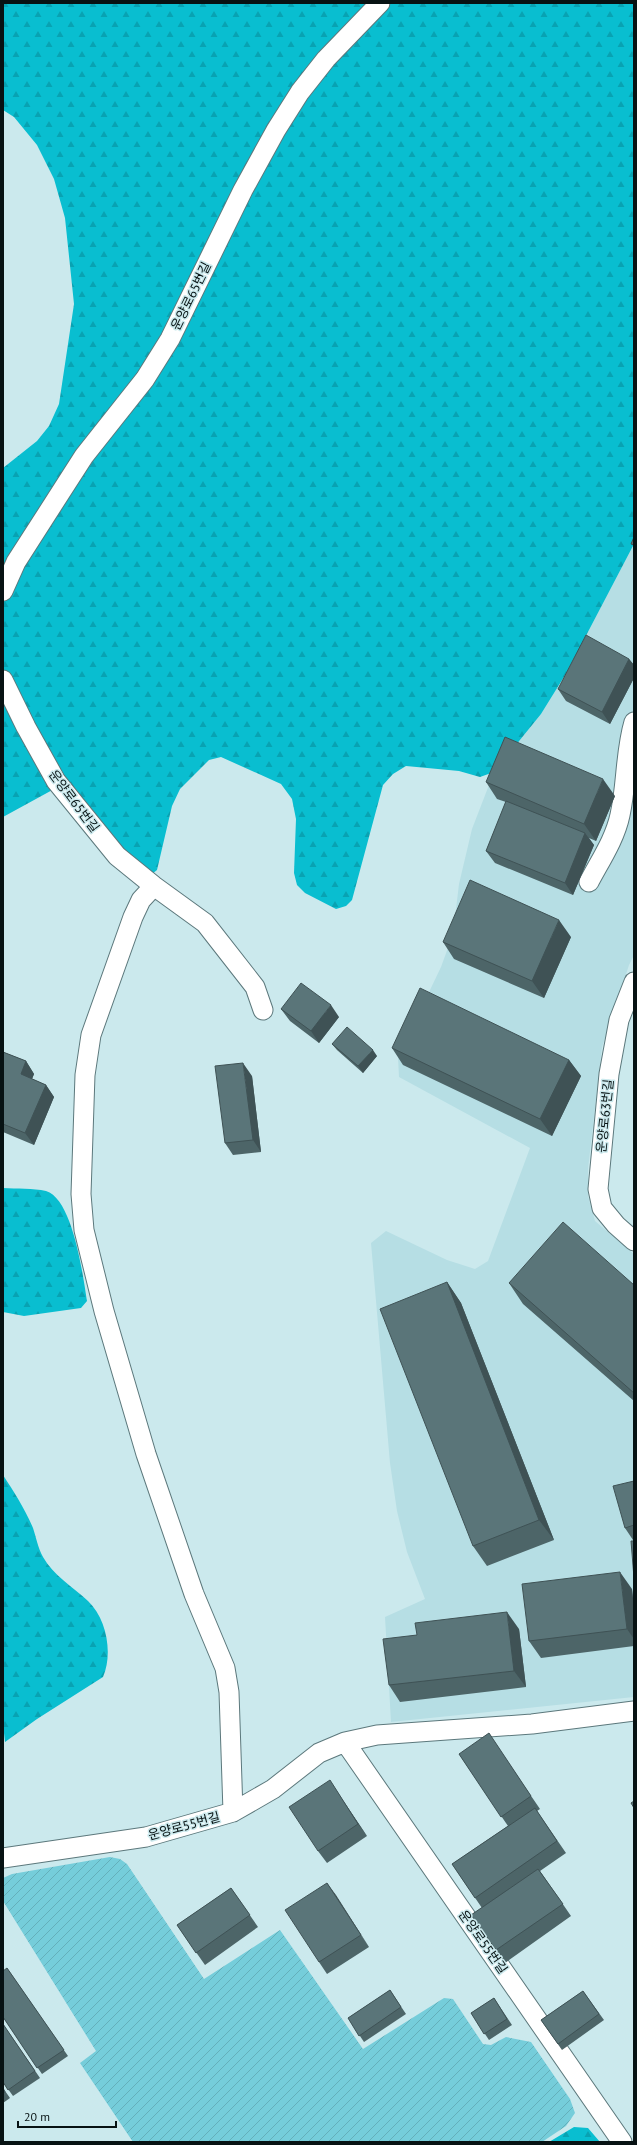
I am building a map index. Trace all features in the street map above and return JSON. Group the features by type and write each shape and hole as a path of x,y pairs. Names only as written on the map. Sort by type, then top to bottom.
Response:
{"lane":[{"name":"운양로65번길","path":"3,591 16,562 76,468 145,378 170,339 243,190 276,130 300,92 326,58 380,3"},
{"name":"운양로65번길","path":"3,680 26,727 56,781 117,856 154,886 205,923 255,987 263,1010"},
{"path":"589,882 612,840 620,817 629,739 634,722"},
{"path":"154,886 141,900 133,917 91,1035 85,1075 81,1201 84,1230 104,1311 146,1454 194,1594 225,1668 229,1692 233,1812"},
{"name":"운양로63번길","path":"634,982 619,1020 609,1074 598,1189 602,1208 616,1225 634,1241"},
{"name":"운양로55번길","path":"3,1858 146,1838 233,1812 273,1789 319,1753 345,1742 377,1735 532,1724 634,1711"},
{"name":"운양로55번길","path":"345,1742 622,2142"}],"shaded area":[{"path":"634,544 634,955 629,965 602,1047 588,1169 588,1196 595,1221 634,1254 634,1697 391,1722 385,1617 425,1599 407,1552 397,1511 390,1463 371,1243 386,1231 447,1260 475,1269 488,1261 530,1148 399,1077 398,1057 441,967 453,934 459,884 472,829 494,772 541,714 567,672"},
{"path":"110,1857 120,1859 127,1864 204,1979 280,1930 363,2049 444,1998 453,1999 483,2044 491,2045 506,2037 531,2042 570,2099 575,2113 566,2126 542,2142 133,2142 80,2063 96,2051 3,1901 3,1878 12,1874"}],"green space":[{"path":"3,3 634,3 634,544 567,672 541,714 494,772 480,777 459,771 406,766 393,774 383,785 352,900 346,906 336,909 305,893 297,885 294,873 296,819 292,799 281,784 221,757 209,760 180,789 172,806 157,870 152,874 147,873 56,788 3,817 3,468 37,441 49,426 59,404 74,304 65,218 54,179 37,145 14,117 3,110"},
{"path":"3,1188 46,1191 55,1197 63,1208 70,1223 83,1274 87,1301 81,1308 24,1316 3,1312"},
{"path":"3,1475 33,1528 41,1554 47,1563 52,1570 95,1608 104,1627 108,1648 108,1658 103,1677 37,1719 5,1742 3,1724"},
{"path":"574,2127 588,2128 600,2142 549,2142"}],"building":[{"path":"634,537 634,545 631,544"},
{"path":"586,635 629,659 602,712 558,689"},
{"path":"505,737 603,779 584,824 486,782"},
{"path":"506,801 585,833 565,883 486,851"},
{"path":"470,880 559,920 532,981 443,942"},
{"path":"301,983 331,1005 311,1031 281,1009"},
{"path":"420,988 569,1060 540,1119 392,1048"},
{"path":"347,1027 373,1050 358,1066 332,1044"},
{"path":"3,1052 26,1061 21,1074 46,1085 25,1133 3,1124"},
{"path":"243,1063 253,1140 225,1143 215,1066"},
{"path":"563,1222 634,1285 634,1393 509,1283"},
{"path":"447,1282 539,1520 473,1546 380,1309"},
{"path":"634,1481 634,1525 625,1528 613,1486"},
{"path":"631,1541 634,1541 634,1578"},
{"path":"620,1572 627,1629 529,1641 522,1584"},
{"path":"507,1612 514,1671 389,1685 383,1639 417,1635 415,1623"},
{"path":"489,1733 531,1796 501,1817 459,1754"},
{"path":"330,1780 358,1824 318,1851 289,1807"},
{"path":"634,1801 634,1808 631,1803"},
{"path":"535,1808 557,1841 475,1898 452,1864"},
{"path":"538,1869 563,1904 496,1950 471,1915"},
{"path":"327,1883 361,1935 319,1962 285,1910"},
{"path":"231,1888 250,1915 196,1953 177,1925"},
{"path":"7,1968 64,2050 37,2068 3,2017 3,1971"},
{"path":"390,1990 401,2007 359,2036 348,2018"},
{"path":"583,1991 599,2014 558,2044 541,2020"},
{"path":"494,1998 507,2019 484,2034 471,2013"},
{"path":"3,2024 35,2071 8,2090 3,2082"}]}
